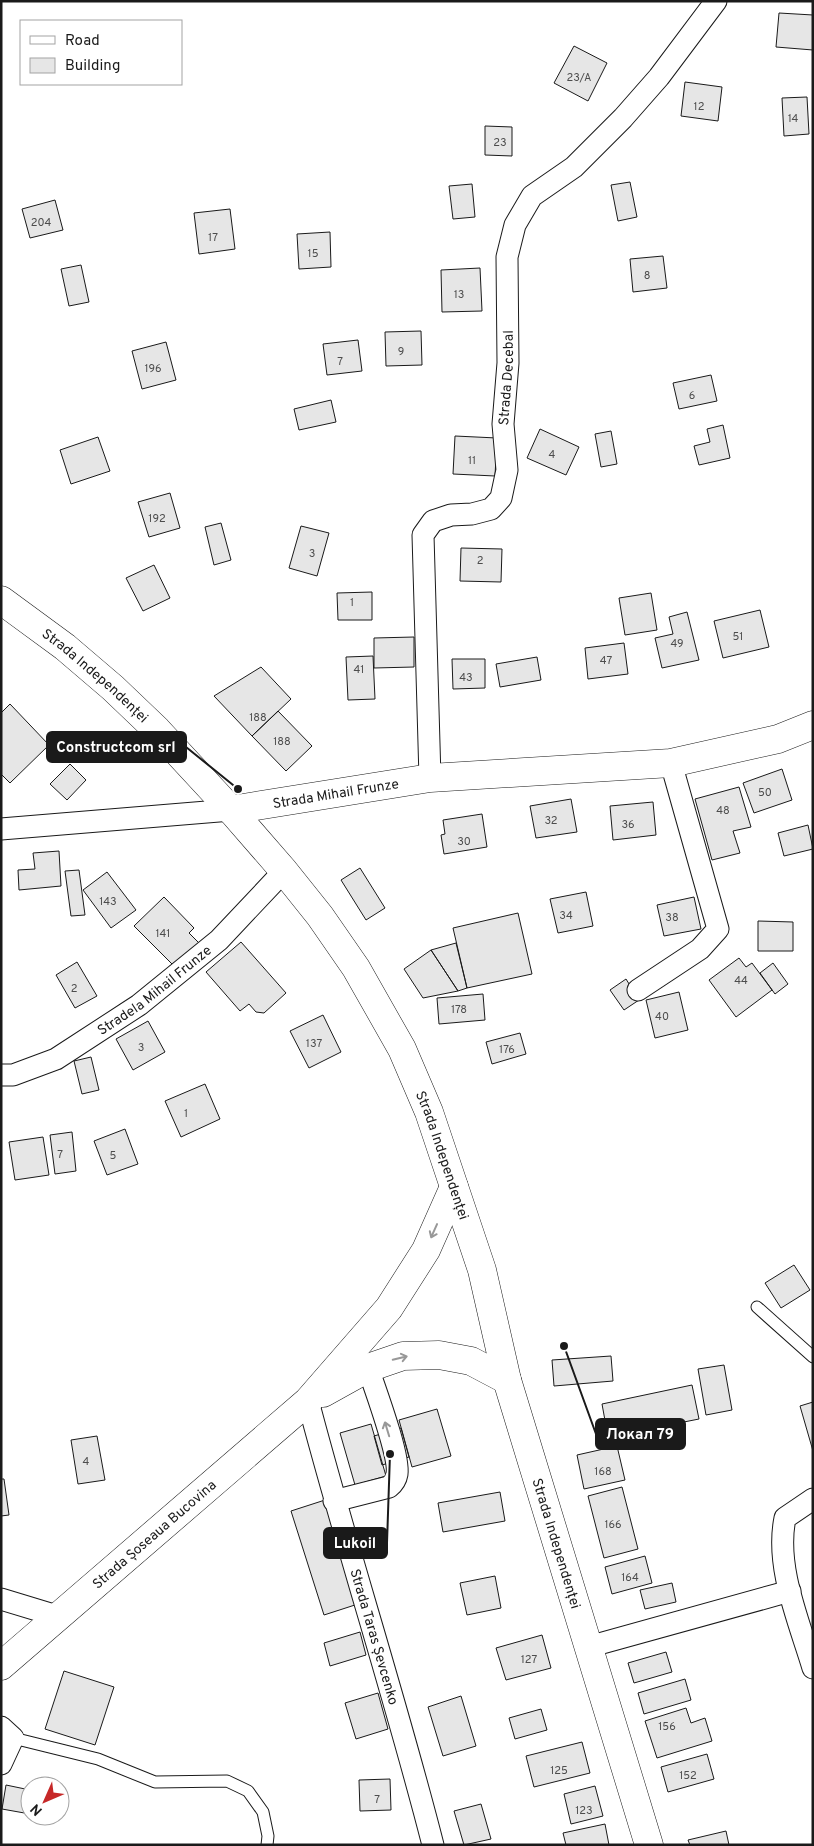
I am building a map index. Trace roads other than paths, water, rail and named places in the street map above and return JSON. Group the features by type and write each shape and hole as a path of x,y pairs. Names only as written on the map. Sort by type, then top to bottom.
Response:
{"main road":[{"name":"Strada Independenței","path":"1,600 65,647 112,688 157,730 231,810 320,916 356,968 402,1049 429,1112 482,1270 507,1380 649,1845"},
{"name":"Strada Mihail Frunze","path":"231,810 430,778 671,763 778,739 813,725"},
{"name":"Strada Șoseaua Bucovina","path":"1,1666 308,1401 389,1308 426,1250 454,1187"},
{"name":"Strada Șoseaua Bucovina","path":"308,1401 368,1368 403,1356 439,1355 471,1361 507,1380"}],"street":[{"name":"Strada Decebal","path":"430,778 423,535 433,521 451,514 472,514 491,510 501,498 507,470 503,424 508,362 507,257 515,225 532,196 574,167 659,77 716,1"},
{"path":"638,990 700,949 718,929 671,763"},
{"name":"Strada Mihail Frunze","path":"1,829 231,810"},
{"name":"Stradela Mihail Frunze","path":"1,1075 13,1075 56,1059 139,1005 219,940 284,871"},
{"path":"334,1501 389,1487 395,1483 398,1473 393,1447 368,1368"},
{"name":"Strada Taras Șevcenko","path":"308,1401 334,1501 414,1767 434,1845"},
{"path":"813,1499 785,1518 781,1539 790,1591 813,1668"},
{"path":"588,1647 790,1591"},
{"path":"1,1600 57,1616"},
{"path":"1,1764 7,1732"}],"lane":[{"path":"757,1307 813,1357"},
{"path":"7,1732 98,1759 155,1782 227,1781 248,1791 263,1812 268,1836 267,1845"}],"place":[{"name":"Constructcom srl","path":"238,789"},
{"name":"Локал 79","path":"564,1346"},
{"name":"Lukoil","path":"390,1454"}]}
